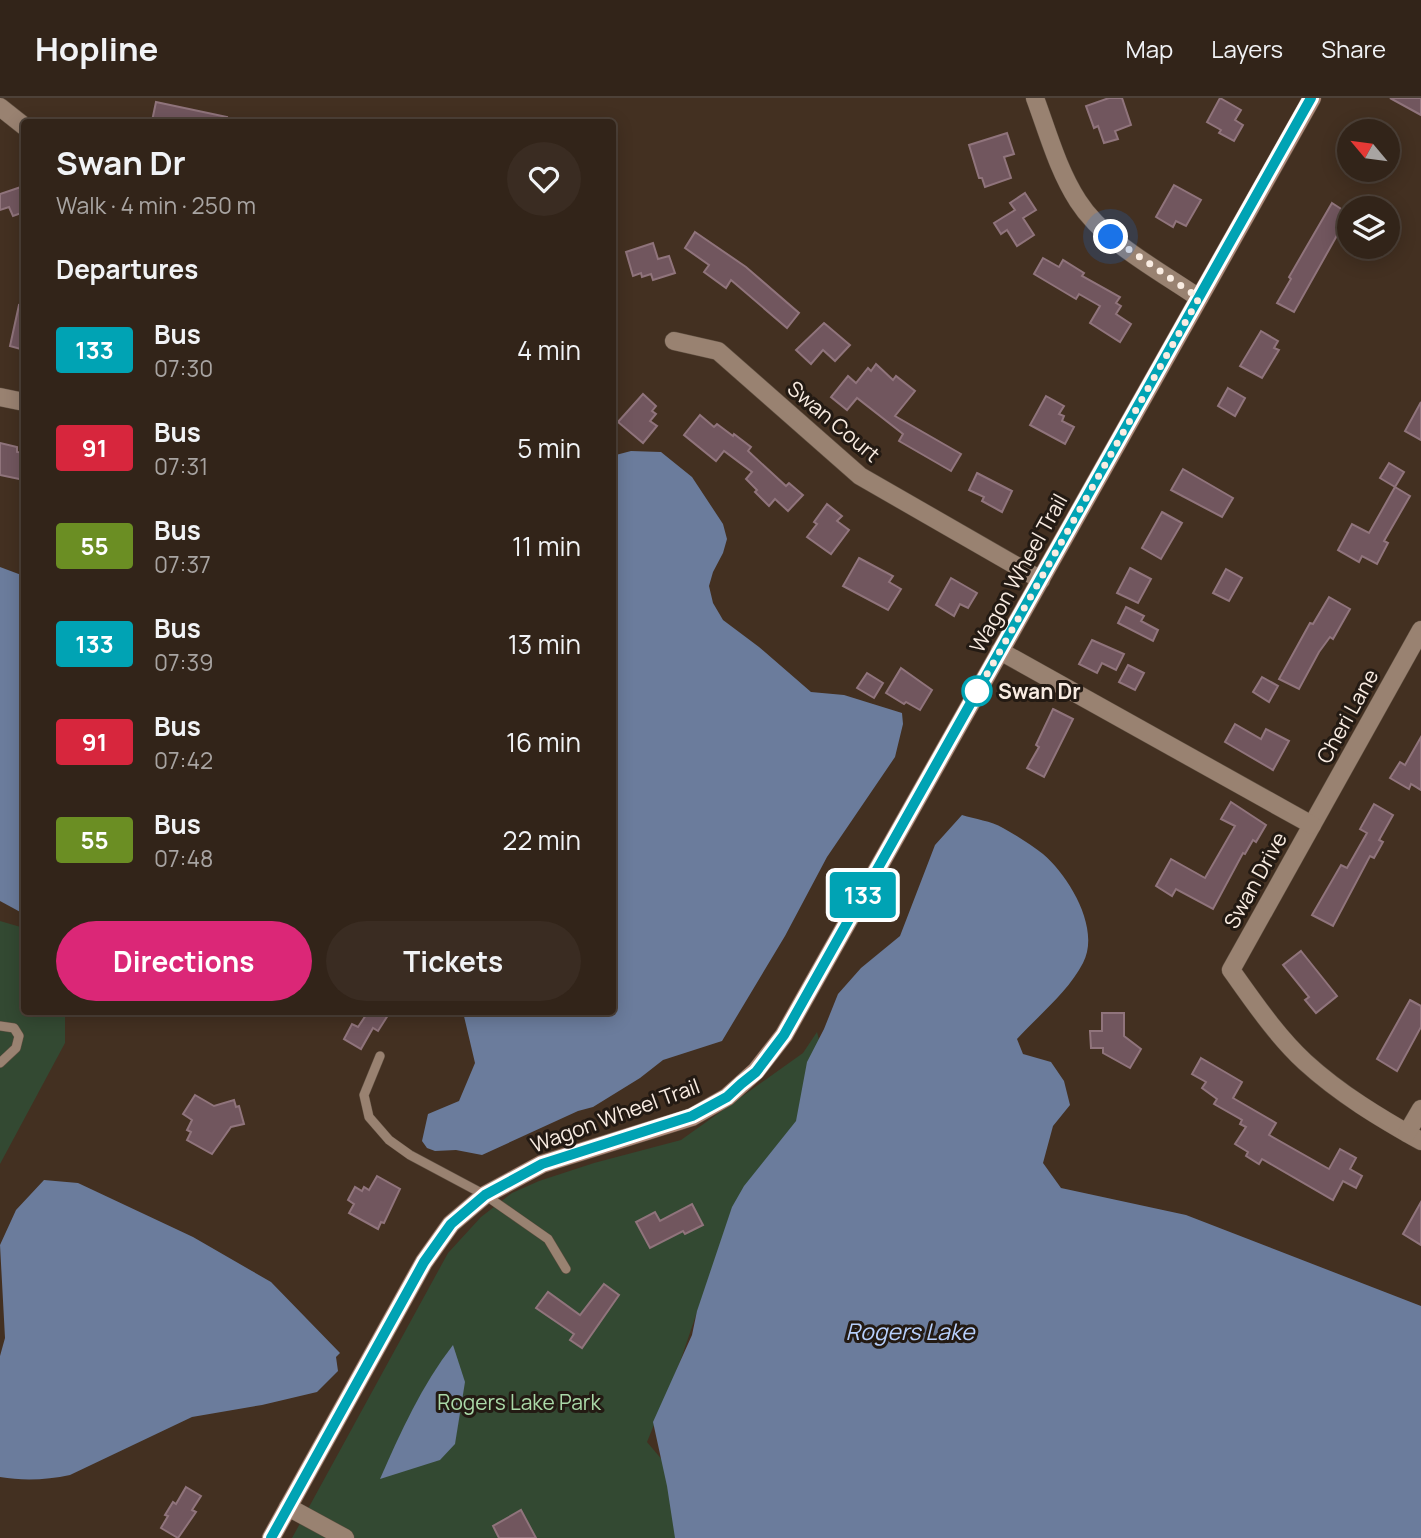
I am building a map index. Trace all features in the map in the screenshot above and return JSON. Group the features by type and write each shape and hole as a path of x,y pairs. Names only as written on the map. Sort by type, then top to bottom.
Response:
{"street":[{"path":"1035,98 1062,171 1080,204 1111,237 1199,298"},
{"name":"Wagon Wheel Trail","path":"271,1538 424,1262 451,1224 485,1195 542,1164 692,1116 727,1097 756,1072 784,1035 1311,98"},
{"path":"1,102 21,123"},
{"name":"Swan Court","path":"674,341 718,351 860,476 1041,580"},
{"path":"0,397 21,401"},
{"name":"Cheri Lane","path":"1312,825 1421,630"},
{"name":"Swan Drive","path":"1000,651 1312,825 1231,970 1265,1019 1305,1062 1352,1100 1414,1137"},
{"path":"1414,1137 1421,1109"},
{"path":"288,1507 345,1538"}],"lane":[{"path":"0,1026 14,1028 19,1036 16,1048 0,1063"},
{"path":"380,1056 364,1095 369,1116 388,1140 410,1155 485,1195 548,1239 566,1269"}],"green space":[{"path":"0,921 21,927 21,1015 65,1015 65,1043 0,1164"},
{"name":"Rogers Lake Park","path":"817,1032 836,1106 722,1239 681,1359 647,1442 702,1507 691,1538 292,1538 448,1253 481,1217 512,1193 539,1181 681,1140 803,1053"}],"water":[{"path":"631,451 661,452 692,477 723,524 727,539 709,586 713,603 723,620 811,692 844,695 902,713 903,724 895,757 827,857 785,936 722,1041 663,1060 640,1078 593,1107 578,1111 482,1155 456,1150 435,1151 427,1148 422,1141 428,1114 459,1101 475,1063 464,1015 616,1015 616,455"},
{"path":"0,567 21,575 21,912 0,901"},
{"name":"Rogers Lake","path":"962,815 998,826 1043,854 1072,889 1085,919 1088,949 1077,974 1017,1039 1023,1054 1051,1062 1064,1081 1070,1105 1053,1126 1043,1163 1061,1188 1186,1215 1421,1306 1421,1538 675,1538 653,1422 692,1335 697,1311 732,1207 744,1186 796,1121 807,1062 838,994 861,968 900,936 935,845"},
{"path":"44,1180 78,1183 193,1237 271,1282 340,1353 336,1357 338,1371 317,1392 192,1417 70,1475 35,1479 0,1477 0,1356 5,1338 0,1245 16,1210"},
{"path":"453,1345 465,1382 455,1444 440,1460 380,1479 422,1393"}],"building":[{"path":"1109,98 1122,98 1131,125 1115,131 1118,139 1104,143 1098,126 1094,128 1086,106"},
{"path":"1220,98 1241,110 1235,120 1243,125 1234,141 1207,122"},
{"path":"1390,98 1421,98 1421,115"},
{"path":"156,102 227,117 227,119 152,119"},
{"path":"1007,133 1014,154 1004,157 1011,178 985,187 982,178 979,178 969,145"},
{"path":"1174,185 1201,200 1186,226 1176,221 1173,227 1156,217"},
{"path":"21,187 21,213 13,216 9,207 0,210 0,194"},
{"path":"1025,193 1036,210 1023,218 1034,235 1017,246 1007,230 1001,234 994,223 1015,210 1010,203"},
{"path":"1332,203 1337,206 1337,235 1294,312 1277,303 1291,279 1289,277"},
{"path":"695,232 746,267 799,313 787,328 731,280 726,288 704,272 709,265 685,248"},
{"path":"653,243 658,259 669,256 675,273 653,280 651,274 633,276 626,252"},
{"path":"1043,258 1059,267 1063,260 1084,273 1082,276 1120,297 1116,303 1121,306 1116,314 1131,324 1120,342 1090,323 1100,306 1079,294 1076,299 1034,274"},
{"path":"19,305 21,305 21,349 10,346"},
{"path":"824,323 850,345 835,361 823,350 811,364 796,350"},
{"path":"1261,331 1278,341 1274,348 1279,350 1262,378 1240,366"},
{"path":"876,364 893,380 896,376 915,391 895,416 961,454 951,471 899,441 903,434 857,398 847,410 831,397 848,376 856,383 868,368 871,371"},
{"path":"1228,388 1245,398 1235,416 1218,406"},
{"path":"643,394 656,406 652,411 656,414 650,421 657,426 643,443 618,422"},
{"path":"1046,396 1064,406 1059,414 1064,416 1062,421 1074,427 1065,444 1030,425"},
{"path":"1421,402 1421,440 1405,431"},
{"path":"700,415 714,427 717,424 751,447 748,451 786,486 789,483 803,495 788,511 775,499 769,506 746,479 752,472 724,451 716,461 684,435"},
{"path":"0,443 17,447 17,452 21,453 21,479 0,475"},
{"path":"1389,463 1404,472 1395,487 1380,478"},
{"path":"1183,469 1233,498 1222,517 1171,490"},
{"path":"977,473 1012,491 1002,512 982,501 984,497 969,490"},
{"path":"1395,487 1410,496 1384,541 1388,543 1377,564 1362,556 1359,562 1338,550 1352,524 1369,533"},
{"path":"827,504 842,516 837,521 849,530 831,554 807,537"},
{"path":"1162,512 1182,523 1161,559 1142,548"},
{"path":"859,558 893,576 889,582 901,589 888,610 843,586"},
{"path":"1130,568 1151,579 1138,603 1117,593"},
{"path":"1226,569 1242,578 1229,601 1213,593"},
{"path":"951,578 977,593 968,608 960,604 954,616 936,605"},
{"path":"1329,597 1350,609 1333,639 1330,637 1319,652 1299,689 1279,679 1310,623 1313,624"},
{"path":"1126,607 1144,616 1141,621 1158,630 1153,641 1118,623"},
{"path":"1092,640 1124,654 1116,670 1102,663 1097,673 1079,664"},
{"path":"1128,665 1144,673 1135,690 1119,682"},
{"path":"901,668 932,690 920,710 886,693"},
{"path":"867,673 883,683 874,698 857,688"},
{"path":"1262,677 1278,686 1269,702 1253,692"},
{"path":"1053,709 1073,719 1044,777 1027,768 1039,747 1036,745"},
{"path":"1235,724 1261,739 1266,729 1289,741 1273,770 1225,742"},
{"path":"1421,737 1421,790 1411,784 1409,789 1390,778 1400,762 1405,765"},
{"path":"1231,802 1266,825 1256,842 1253,840 1245,854 1243,853 1213,909 1176,889 1172,896 1156,886 1171,859 1205,878 1235,826 1221,819"},
{"path":"1374,804 1393,815 1379,840 1383,842 1374,858 1370,856 1333,926 1312,915 1341,865 1347,868 1367,833 1360,829"},
{"path":"1301,951 1337,996 1316,1013 1305,1000 1309,997 1283,965"},
{"path":"1410,1000 1421,1006 1421,1027 1397,1071 1377,1059"},
{"path":"1102,1013 1124,1013 1124,1036 1141,1049 1130,1068 1103,1053 1103,1048 1091,1048 1090,1031 1102,1031"},
{"path":"366,1015 388,1015 378,1031 373,1028 361,1049 344,1039 352,1024 358,1027"},
{"path":"1201,1058 1242,1082 1233,1098 1276,1123 1269,1135 1329,1169 1340,1149 1356,1158 1350,1169 1362,1176 1356,1188 1343,1181 1333,1200 1262,1159 1259,1164 1246,1156 1248,1152 1235,1144 1246,1127 1240,1124 1242,1120 1214,1104 1217,1099 1202,1088 1206,1082 1192,1074"},
{"path":"195,1095 214,1106 234,1100 236,1107 239,1106 244,1124 231,1127 212,1154 187,1140 191,1132 187,1130 192,1120 183,1114"},
{"path":"377,1176 400,1189 384,1223 381,1222 378,1229 349,1213 354,1204 348,1200 355,1187 362,1191 364,1187 369,1190"},
{"path":"1421,1202 1421,1245 1403,1234"},
{"path":"692,1204 703,1225 685,1234 683,1231 650,1248 636,1222 655,1212 660,1221"},
{"path":"604,1284 619,1295 582,1348 570,1340 574,1334 536,1308 548,1292 580,1315"},
{"path":"186,1487 201,1496 192,1510 196,1512 178,1538 161,1528 168,1516 165,1515 173,1502 176,1504"},
{"path":"521,1510 536,1538 499,1538 493,1526"}],"bus line":[{"name":"133","path":"271,1538 424,1262 451,1224 485,1195 542,1164 692,1116 727,1097 756,1072 784,1035 1311,98"}],"place":[{"name":"Swan Dr","path":"977,691"}],"route":[{"path":"977,691 973,699 1199,298 1111,237"}]}
